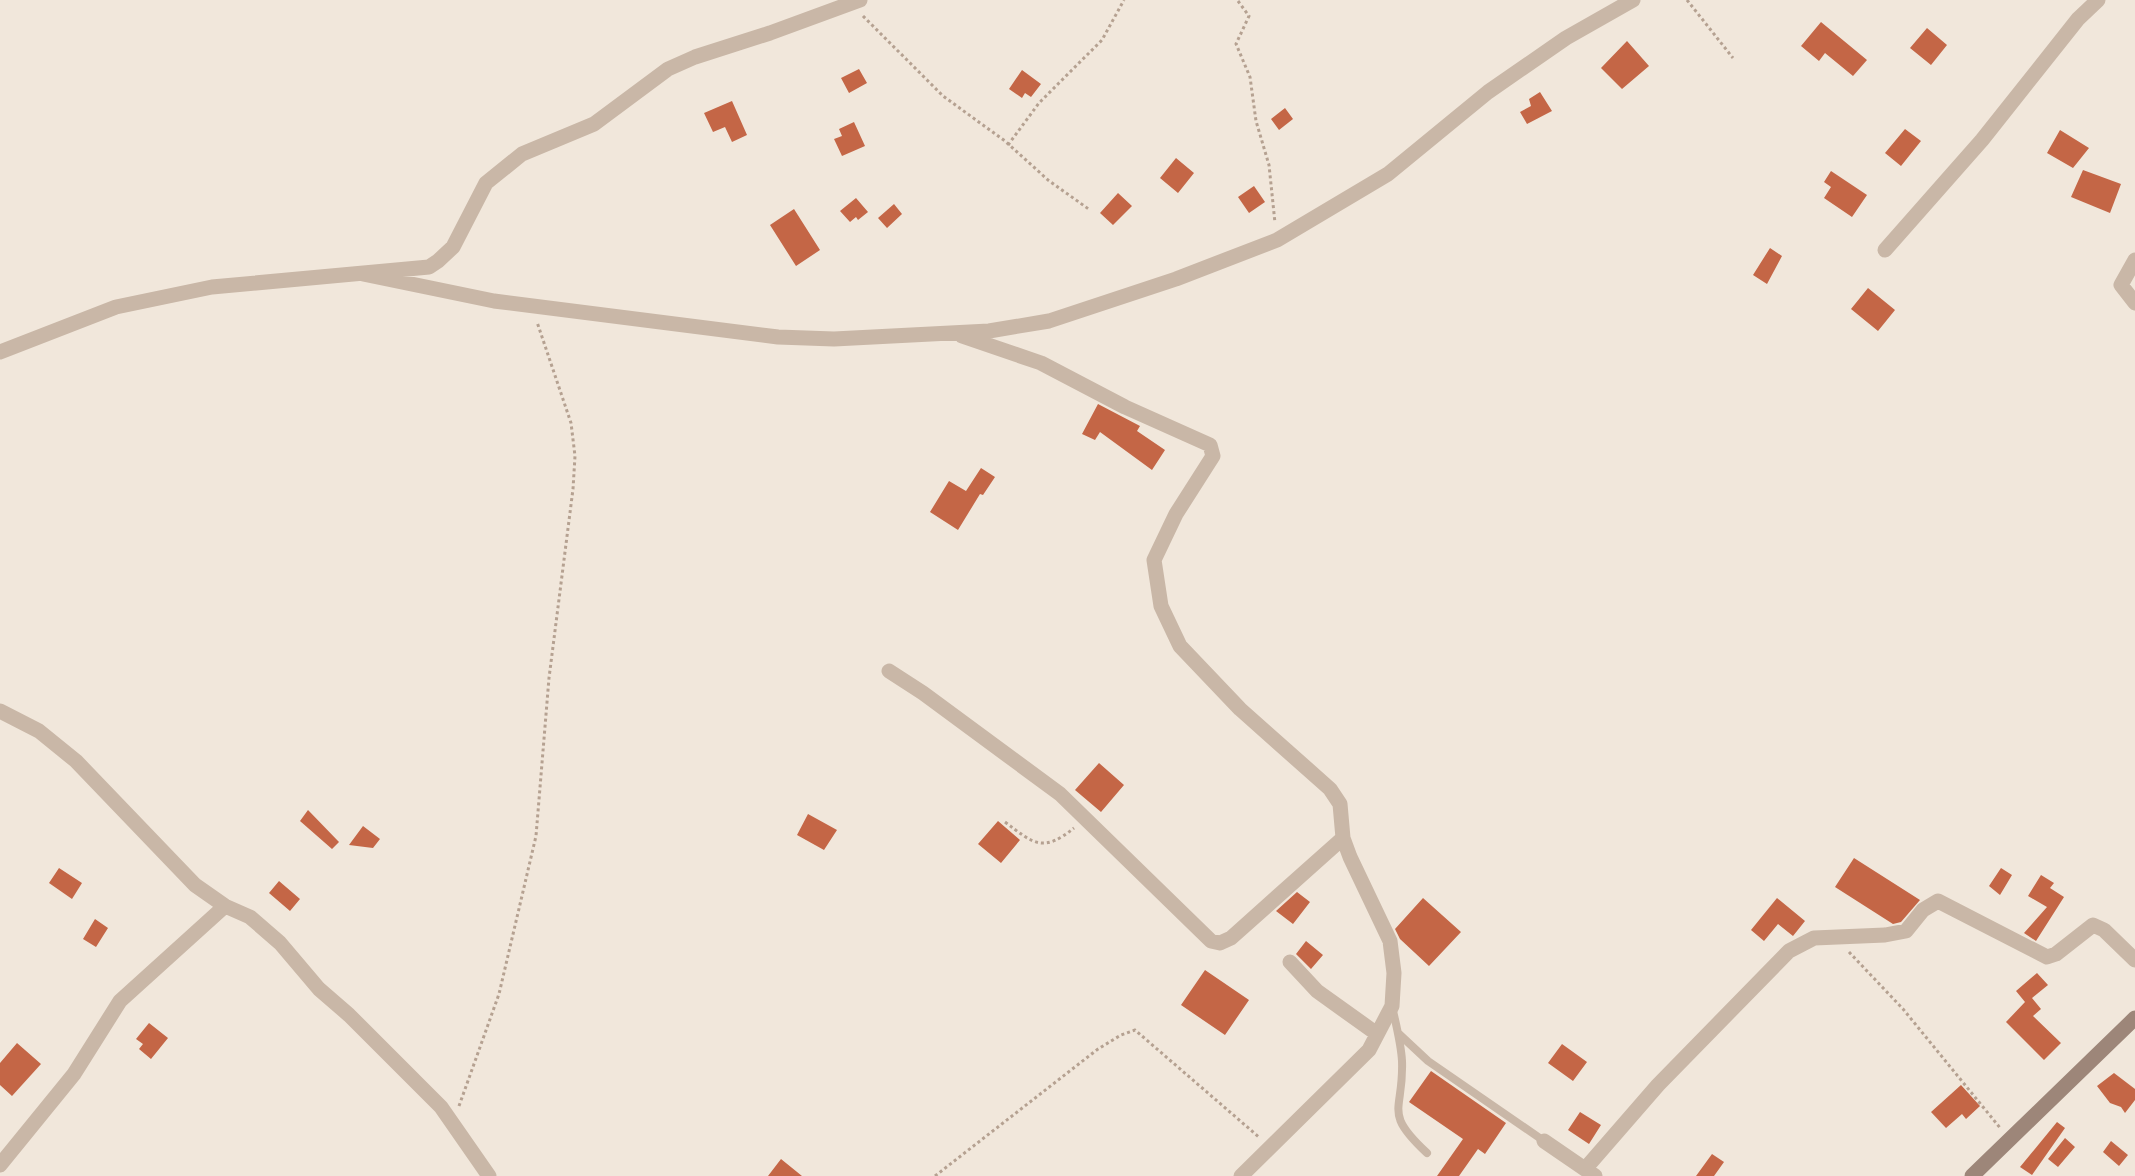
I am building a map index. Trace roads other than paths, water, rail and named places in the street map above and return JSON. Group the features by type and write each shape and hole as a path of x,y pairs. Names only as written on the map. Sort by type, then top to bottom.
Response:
{"street":[{"path":"363,274 531,306 778,338 834,339 989,331 1049,321 1176,279 1277,240 1388,174 1488,92 1566,38 1633,0"},
{"path":"1885,249 1982,140 2067,32 2098,0"},
{"path":"0,352 116,307 212,287 429,267 453,247 491,177 522,154 594,124 668,69 854,1"},
{"path":"2135,260 2121,285 2135,303"},
{"path":"951,333 1006,349 1041,363 1125,407 1210,445 1214,456 1176,514 1154,560 1161,606 1180,646 1240,710 1330,789 1340,804 1344,838 1370,902 1390,941 1394,973 1392,1006 1369,1050 1241,1176"},
{"path":"888,670 1034,773 1085,819 1207,939 1220,943 1231,938 1344,838"},
{"path":"0,711 39,731 76,761 195,885 225,906 250,917 280,943 319,989 349,1015 421,1086 452,1124 489,1176"},
{"path":"1544,1141 1590,1173 1658,1085 1789,951 1814,938 1886,935 1906,931 1923,910 1938,901 2047,957 2056,954 2093,925 2104,930 2135,960"},
{"path":"0,1165 74,1074 120,1001 225,906"},
{"path":"1290,962 1317,991 1377,1034"},
{"path":"1972,1176 2135,1018"}],"lane":[{"path":"1392,1006 1402,1062 1397,1096 1400,1123 1427,1153"},
{"path":"1398,1033 1428,1061 1544,1141"}]}
